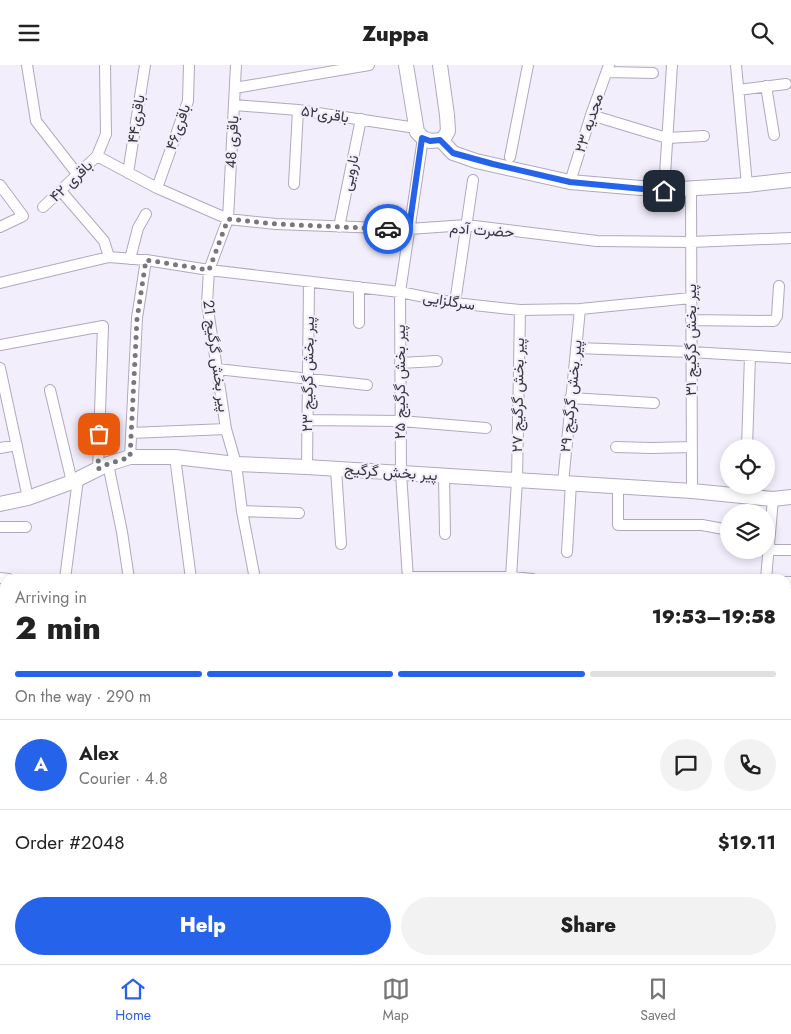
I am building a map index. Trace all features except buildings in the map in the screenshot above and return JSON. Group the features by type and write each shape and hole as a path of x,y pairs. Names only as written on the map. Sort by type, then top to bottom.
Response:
{"street":[{"path":"27,65 36,121 78,175"},
{"name":"باقری ۴۲","path":"43,207 97,156 106,134 104,65"},
{"name":"باقری۴۴","path":"128,173 145,65"},
{"name":"باقری۴۶","path":"157,188 188,101 189,65"},
{"name":"باقری 48","path":"228,219 236,65"},
{"path":"235,88 369,65"},
{"path":"406,65 419,133 430,141 444,138 448,131 440,65"},
{"path":"510,157 528,65"},
{"path":"664,191 672,65"},
{"path":"736,65 747,185"},
{"path":"608,68 653,73"},
{"name":"مجدیه ۲۳","path":"570,182 608,68"},
{"path":"738,90 786,84"},
{"path":"766,86 774,135"},
{"name":"باقری۵۲","path":"234,105 298,110 361,119 419,133"},
{"path":"294,184 298,110"},
{"path":"591,115 667,138 704,136"},
{"name":"نارویی","path":"339,227 361,119"},
{"name":"پیر بخش گرگیج ۲۵","path":"408,574 401,473 400,292 419,133"},
{"path":"440,140 453,153 476,161 570,182 664,191 791,180"},
{"name":"حضرت آدم","path":"97,156 157,188 228,219 276,224 409,229 466,225 597,241 690,242 791,238"},
{"path":"455,303 473,180"},
{"path":"0,185 23,216 0,227"},
{"name":"پیر بخش گرگیج ۳۱","path":"691,188 692,491"},
{"path":"61,191 104,241 109,257"},
{"path":"130,259 138,228 146,214"},
{"name":"پیر بخش گرگیج 21","path":"228,219 209,270 207,303 226,429 236,464 242,511 255,574"},
{"name":"سرگلزایی","path":"0,283 109,257 400,292 455,303 520,310 580,309 691,298"},
{"path":"130,457 137,319 146,260"},
{"name":"پیر بخش گرگیج ۲۳","path":"307,467 309,282"},
{"path":"691,320 774,321 777,316 779,286"},
{"path":"359,287 359,323"},
{"name":"پیر بخش گرگیج ۲۹","path":"566,551 570,398 580,309"},
{"name":"پیر بخش گرگیج ۲۷","path":"511,574 517,480 520,310"},
{"path":"0,345 103,327 103,467 122,532 128,574"},
{"path":"576,347 791,358"},
{"path":"747,439 750,356"},
{"path":"400,363 437,361"},
{"path":"0,368 28,498"},
{"path":"216,369 367,385"},
{"path":"50,390 75,480 66,574"},
{"path":"570,398 654,403"},
{"path":"308,420 401,421 486,428"},
{"path":"131,433 226,429"},
{"path":"0,448 17,445"},
{"path":"616,447 692,447"},
{"name":"پیر بخش گرگیج","path":"0,504 28,498 130,457 175,457 236,464 692,491 720,491"},
{"path":"175,457 190,574"},
{"path":"336,469 341,544"},
{"path":"444,475 445,533"},
{"path":"618,486 618,525 702,525 720,528"},
{"name":"پیر بخش گرگیج","path":"756,494 773,499 791,497"},
{"path":"773,499 773,504"},
{"path":"242,511 299,513"},
{"path":"0,527 26,527"},
{"path":"775,545 791,550"},
{"path":"766,574 768,559"}],"way so far":[{"path":"99,434 98,469 130,457 137,319 146,260 209,270 228,219 276,224 388,229"}],"route":[{"path":"388,229 409,229 422,138 430,141 440,140 453,153 476,161 570,182 664,191"}]}
